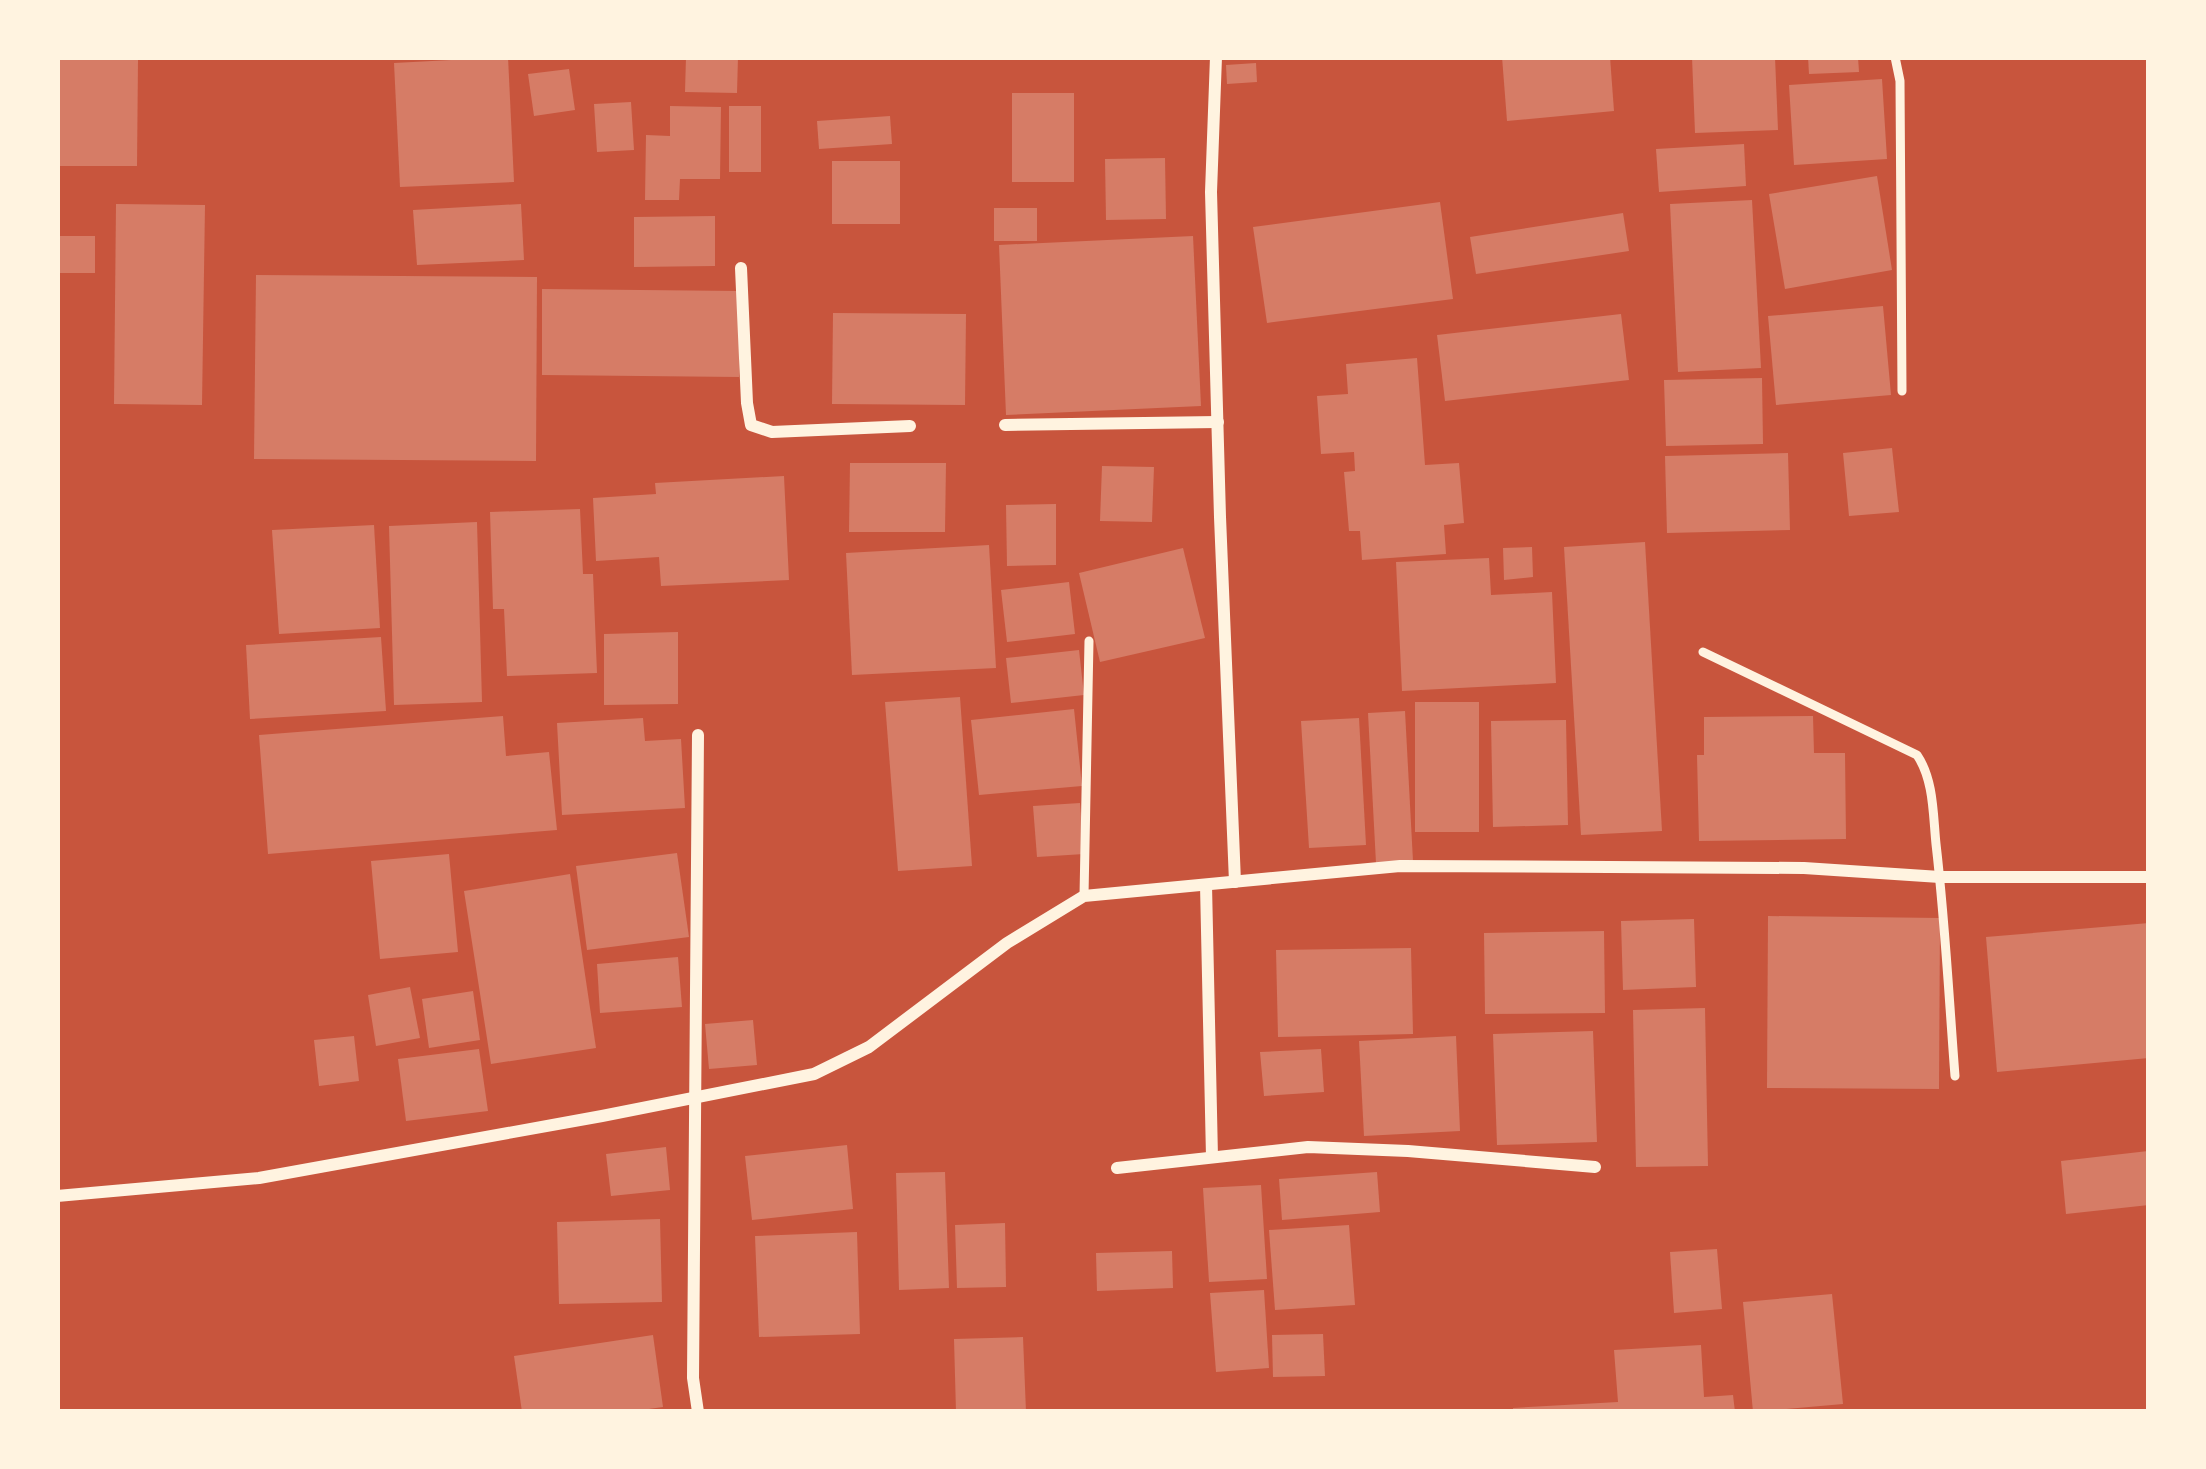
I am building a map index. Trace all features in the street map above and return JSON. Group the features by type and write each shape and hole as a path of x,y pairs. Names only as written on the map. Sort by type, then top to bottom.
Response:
{"street":[{"path":"1216,57 1211,192 1235,882"},
{"path":"741,268 751,425 772,432 910,426"},
{"path":"1005,425 1218,422"},
{"path":"698,735 693,1096 693,1378 698,1412"},
{"path":"57,1196 259,1178 814,1074 869,1047 1007,943 1084,896 1400,866 1804,868 1940,878 2149,877"},
{"path":"1206,885 1212,1157"},
{"path":"1118,1168 1308,1147 1595,1167"}],"lane":[{"path":"1895,57 1900,81 1902,391"},
{"path":"1084,896 1089,641"},
{"path":"1703,652 1917,755 1924,765 1940,878 1955,1076"}],"building":[{"path":"508,57 514,182 400,187 394,63"},
{"path":"686,57 738,57 737,93 685,92"},
{"path":"1502,57 1610,57 1614,111 1507,121"},
{"path":"1692,57 1775,57 1778,130 1695,133"},
{"path":"1808,57 1858,57 1859,72 1809,74"},
{"path":"57,59 138,60 137,166 57,166"},
{"path":"1256,63 1257,82 1227,84 1226,65"},
{"path":"569,69 575,110 534,116 528,74"},
{"path":"1882,79 1887,159 1794,165 1789,85"},
{"path":"1012,93 1074,93 1074,182 1012,182"},
{"path":"631,102 634,150 597,152 594,104"},
{"path":"670,106 721,107 720,179 680,179 679,200 645,200 646,135 670,136"},
{"path":"729,106 761,106 761,172 729,172"},
{"path":"890,116 892,144 819,149 817,121"},
{"path":"1744,144 1746,186 1659,192 1656,149"},
{"path":"1165,158 1166,219 1106,220 1105,159"},
{"path":"832,161 900,161 900,224 832,224"},
{"path":"1877,176 1892,270 1785,289 1769,194"},
{"path":"1752,200 1761,368 1678,372 1670,204"},
{"path":"1440,202 1453,299 1267,323 1253,227"},
{"path":"116,204 205,205 202,405 114,404"},
{"path":"521,204 524,260 417,265 413,210"},
{"path":"994,208 1037,208 1037,241 994,241"},
{"path":"1623,213 1629,251 1476,274 1470,237"},
{"path":"715,216 715,266 634,267 634,217"},
{"path":"57,236 95,236 95,273 57,273"},
{"path":"1193,236 1201,406 1006,415 999,245"},
{"path":"256,275 537,277 536,461 254,459"},
{"path":"542,289 740,291 739,377 542,375"},
{"path":"1883,306 1891,395 1776,405 1768,316"},
{"path":"833,313 966,314 965,405 832,404"},
{"path":"1621,314 1629,380 1445,401 1437,335"},
{"path":"1417,358 1425,465 1459,463 1464,523 1444,525 1446,554 1362,560 1360,531 1349,531 1344,472 1355,471 1354,452 1321,454 1317,396 1348,394 1346,364"},
{"path":"1762,378 1763,444 1666,446 1664,380"},
{"path":"1892,448 1899,512 1849,516 1843,453"},
{"path":"1788,453 1790,530 1667,533 1665,456"},
{"path":"850,463 946,463 945,532 849,532"},
{"path":"1102,466 1154,467 1152,522 1100,521"},
{"path":"784,476 789,580 661,586 659,557 596,561 593,498 656,494 655,483"},
{"path":"1056,504 1056,565 1007,566 1006,505"},
{"path":"580,509 583,574 593,574 597,673 507,676 504,609 493,609 490,512"},
{"path":"477,522 482,702 394,705 389,526"},
{"path":"374,525 380,628 279,634 272,530"},
{"path":"1645,542 1662,831 1581,835 1564,547"},
{"path":"989,545 996,668 852,675 846,553"},
{"path":"1532,547 1533,577 1504,580 1503,548"},
{"path":"1183,548 1205,638 1100,662 1079,573"},
{"path":"1489,558 1491,595 1552,592 1556,683 1402,691 1396,562"},
{"path":"1069,582 1075,634 1007,642 1001,590"},
{"path":"678,632 678,704 604,705 604,634"},
{"path":"381,637 386,711 250,719 246,645"},
{"path":"1079,650 1084,695 1011,703 1006,658"},
{"path":"960,697 972,866 898,871 885,702"},
{"path":"1415,702 1479,702 1479,832 1415,832"},
{"path":"1074,709 1082,786 979,795 971,720"},
{"path":"1405,711 1413,861 1376,863 1368,713"},
{"path":"503,716 506,756 549,752 557,830 268,854 259,735"},
{"path":"1813,716 1814,753 1845,753 1846,839 1699,841 1697,755 1704,755 1704,717"},
{"path":"643,718 645,741 681,739 685,808 562,815 557,723"},
{"path":"1359,718 1366,845 1309,848 1301,721"},
{"path":"1566,720 1568,825 1493,827 1491,721"},
{"path":"1080,803 1084,854 1037,857 1033,806"},
{"path":"677,853 689,937 587,950 576,866"},
{"path":"449,854 458,952 380,959 371,861"},
{"path":"570,874 596,1048 491,1064 464,891"},
{"path":"1768,916 1940,918 1939,1089 1767,1088"},
{"path":"1694,919 1696,987 1623,990 1621,921"},
{"path":"2149,923 2149,1058 1997,1072 1986,937"},
{"path":"1604,931 1605,1013 1485,1014 1484,933"},
{"path":"1411,948 1413,1034 1278,1037 1276,950"},
{"path":"678,957 682,1007 600,1013 597,964"},
{"path":"410,987 420,1038 376,1046 368,995"},
{"path":"473,991 480,1040 429,1048 422,999"},
{"path":"1705,1008 1708,1166 1636,1167 1633,1010"},
{"path":"753,1020 757,1065 709,1069 705,1024"},
{"path":"1593,1031 1597,1142 1497,1145 1493,1034"},
{"path":"354,1036 359,1081 319,1086 314,1040"},
{"path":"1456,1036 1460,1131 1364,1136 1359,1041"},
{"path":"479,1049 488,1111 406,1121 398,1059"},
{"path":"1321,1049 1324,1092 1264,1096 1260,1052"},
{"path":"847,1145 853,1209 752,1220 745,1156"},
{"path":"666,1147 670,1190 611,1196 606,1154"},
{"path":"2148,1151 2149,1205 2066,1214 2061,1161"},
{"path":"945,1172 949,1288 899,1290 896,1173"},
{"path":"1377,1172 1380,1212 1282,1220 1279,1179"},
{"path":"1261,1185 1267,1279 1209,1282 1203,1188"},
{"path":"660,1219 662,1302 559,1304 557,1222"},
{"path":"1005,1223 1006,1287 957,1288 955,1225"},
{"path":"1349,1225 1355,1305 1275,1310 1269,1230"},
{"path":"857,1232 860,1334 759,1337 755,1236"},
{"path":"1717,1249 1722,1309 1674,1313 1670,1252"},
{"path":"1172,1251 1173,1288 1097,1291 1096,1253"},
{"path":"1264,1290 1269,1368 1216,1372 1210,1293"},
{"path":"1832,1294 1843,1404 1753,1412 1743,1302"},
{"path":"1323,1334 1325,1376 1273,1377 1272,1335"},
{"path":"653,1335 663,1407 628,1412 522,1412 514,1356"},
{"path":"1023,1337 1026,1412 956,1412 954,1339"},
{"path":"1701,1345 1704,1397 1733,1395 1735,1412 1513,1412 1513,1408 1618,1402 1614,1350"}]}
